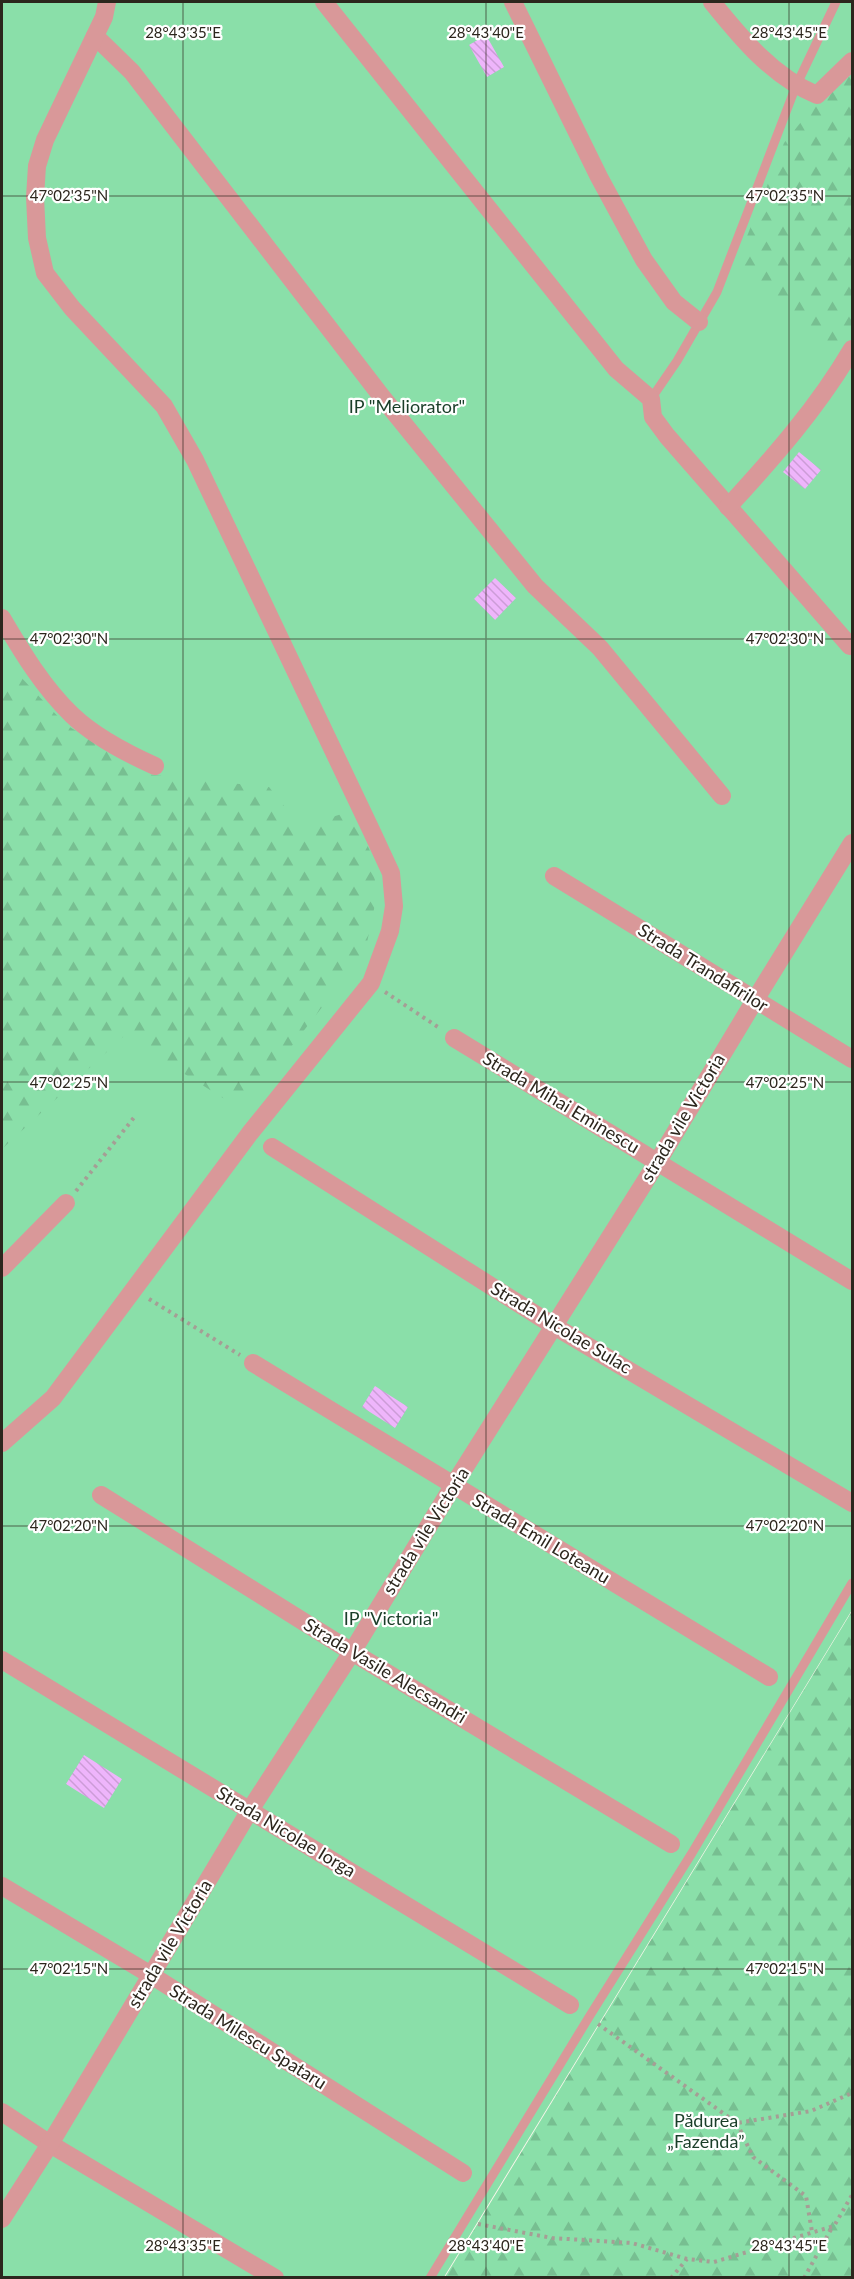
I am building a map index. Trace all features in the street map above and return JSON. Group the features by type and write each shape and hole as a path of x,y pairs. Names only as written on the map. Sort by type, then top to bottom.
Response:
{"street":[{"path":"2,1443 53,1398 250,1133 370,983 390,931 394,906 391,873 195,460 178,429 164,406 72,308 45,273 37,238 34,197 37,166 45,140 104,17 106,2"},
{"path":"324,2 616,369 651,399 653,417 728,507 850,646"},
{"path":"513,2 599,177 644,260 674,302 699,322"},
{"path":"712,2 743,41 796,86 817,95 852,60"},
{"path":"95,36 132,72 382,397 535,586 600,648 722,796"},
{"path":"728,507 787,442 833,382 852,349"},
{"path":"2,618 28,662 72,715 122,751 154,766"},
{"name":"strada vile Victoria","path":"2,2219 50,2144 250,1810 352,1652 453,1486 658,1161 754,1000 852,843"},
{"name":"Strada Trandafirilor","path":"554,876 852,1059"},
{"name":"Strada Mihai Eminescu","path":"454,1038 852,1281"},
{"name":"Strada Nicolae Sulac","path":"272,1148 554,1326 852,1503"},
{"path":"2,1268 66,1203"},
{"name":"Strada Emil Loteanu","path":"253,1363 769,1677"},
{"name":"Strada Vasile Alecsandri","path":"101,1495 352,1652 671,1844"},
{"name":"Strada Nicolae Iorga","path":"2,1660 570,2005"},
{"name":"Strada Milescu Spataru","path":"2,1886 151,1975 463,2173"},
{"path":"2,2112 50,2144 274,2277"}],"lane":[{"path":"651,399 677,361 717,292 796,86 836,2"},
{"path":"430,2277 692,1853 852,1583"}],"path":[{"path":"370,983 454,1038"},
{"path":"66,1203 136,1115"},
{"path":"134,1289 253,1363"},
{"path":"589,2017 737,2124 753,2157 806,2196 812,2232"},
{"path":"737,2124 812,2111 852,2093"},
{"path":"804,2277 852,2195"},
{"path":"465,2221 552,2238 632,2243 687,2259 714,2262 834,2226"},
{"path":"671,2277 687,2259"}],"green space":[{"path":"2,2 852,2 852,1610 444,2277 2,2278"},
{"path":"852,71 852,327 834,356 734,269 784,143 819,100"},
{"path":"17,673 65,724 145,774 269,787 301,827 351,811 371,853 377,895 365,952 242,1110 124,1036 2,1149 2,686"},
{"name":"Pădurea „Fazenda”","path":"852,1611 852,2277 445,2277"}],"building":[{"path":"486,35 504,67 487,77 469,45"},
{"path":"799,452 821,470 805,489 783,472"},
{"path":"495,578 516,598 495,620 474,599"},
{"path":"375,1386 408,1407 395,1428 362,1407"},
{"path":"84,1755 122,1779 104,1808 66,1784"}],"park label":[{"name":"IP \"Meliorator\"","path":"407,407"},
{"name":"IP \"Victoria\"","path":"391,1619"}]}
